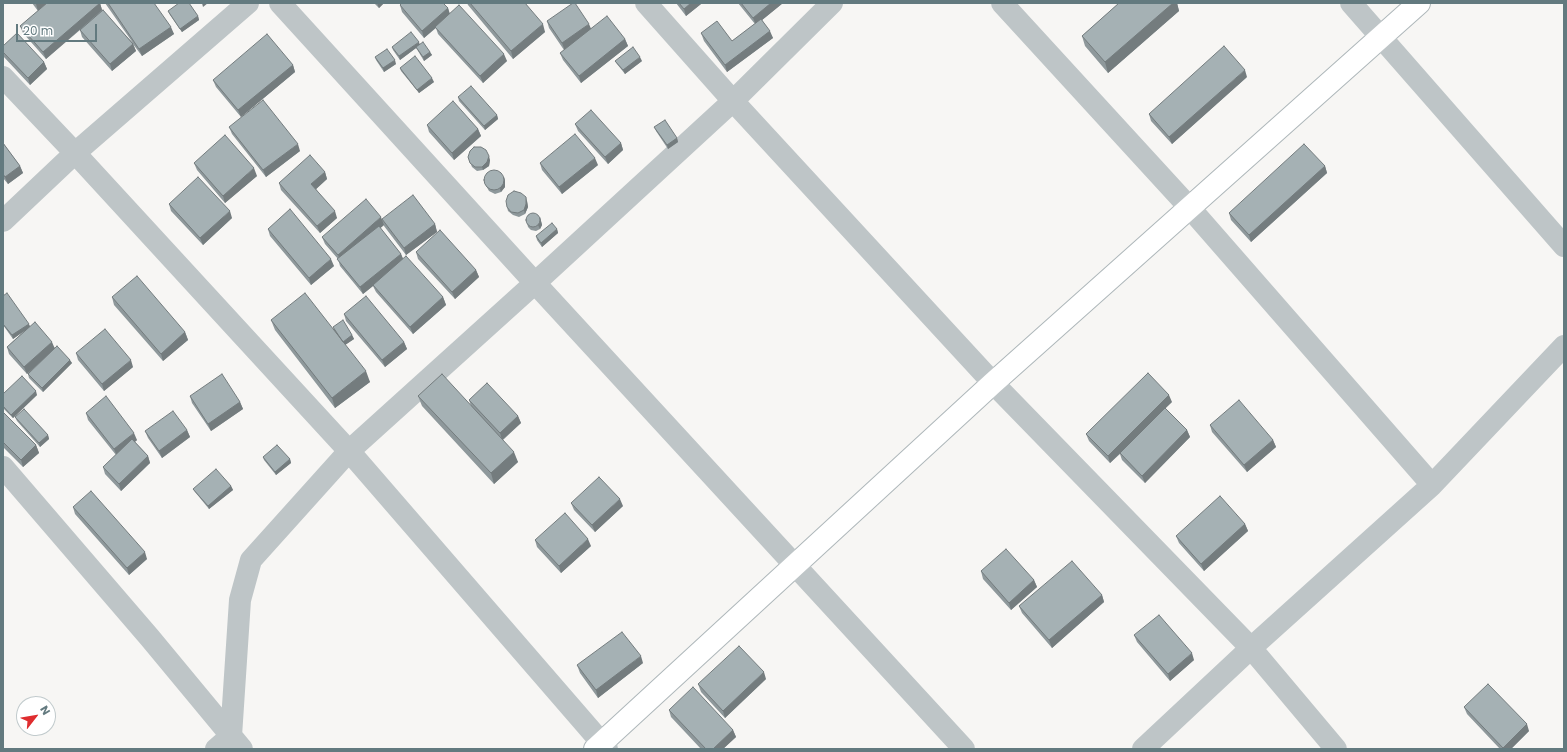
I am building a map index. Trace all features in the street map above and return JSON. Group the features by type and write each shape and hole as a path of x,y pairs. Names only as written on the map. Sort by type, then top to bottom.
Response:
{"street":[{"path":"3,221 75,153 248,3"},
{"path":"280,3 535,283 964,749"},
{"path":"646,3 733,101 993,383 1251,648 1336,749"},
{"path":"230,745 240,600 251,560 349,451 733,101 832,3"},
{"path":"1002,3 1189,207 1432,485"},
{"path":"1351,3 1564,246"},
{"path":"3,77 75,153 349,451 601,747 794,565 993,383 1419,3"},
{"path":"1143,749 1251,648 1432,485 1564,346"},
{"path":"3,467 150,638 230,745"}],"building":[{"path":"47,3 100,3 43,52 20,26"},
{"path":"108,3 154,3 171,27 139,49"},
{"path":"179,3 189,3 198,16 180,29 168,11"},
{"path":"402,3 443,3 448,8 422,31 400,5"},
{"path":"470,3 525,3 543,24 511,51"},
{"path":"575,3 589,24 562,43 547,21"},
{"path":"679,3 691,3 684,9"},
{"path":"741,3 771,3 753,18"},
{"path":"1119,3 1173,3 1105,62 1082,36"},
{"path":"459,5 504,54 480,76 435,27"},
{"path":"103,10 133,44 110,64 80,30"},
{"path":"607,16 625,39 579,76 560,53"},
{"path":"761,19 770,31 725,65 701,33 717,21 732,41"},
{"path":"411,32 419,42 399,56 392,47"},
{"path":"17,33 44,62 28,78 3,52 3,46"},
{"path":"267,34 293,65 238,110 213,80"},
{"path":"423,42 430,52 423,57 416,47"},
{"path":"1224,46 1245,70 1169,137 1149,114"},
{"path":"633,47 640,57 623,70 615,61"},
{"path":"387,49 395,60 383,68 375,57"},
{"path":"415,56 432,78 417,90 400,68"},
{"path":"471,86 497,115 484,126 458,97"},
{"path":"263,100 298,144 263,170 229,127"},
{"path":"453,101 478,129 452,153 427,125"},
{"path":"591,110 621,143 605,157 575,124"},
{"path":"665,120 677,138 667,145 654,127"},
{"path":"575,134 595,158 559,187 540,163"},
{"path":"225,135 254,168 223,196 194,163"},
{"path":"3,143 20,166 5,177 3,174"},
{"path":"1304,144 1325,166 1249,235 1229,213"},
{"path":"474,147 481,147 486,150 489,156 487,162 482,167 475,167 470,163 468,157 470,151"},
{"path":"310,155 325,172 311,184 335,211 317,226 279,183"},
{"path":"494,170 501,173 504,180 501,187 494,190 487,187 484,180 487,173"},
{"path":"198,177 230,211 200,238 169,204"},
{"path":"514,191 521,193 526,197 524,210 518,213 511,212 507,207 506,201 508,195"},
{"path":"413,195 435,224 404,248 382,219"},
{"path":"366,199 381,217 338,255 322,237"},
{"path":"290,209 331,259 309,278 268,229"},
{"path":"530,213 536,213 540,217 540,223 536,227 530,227 526,223 526,217"},
{"path":"552,223 557,229 541,243 536,236"},
{"path":"379,226 401,254 360,287 337,259"},
{"path":"440,230 476,270 452,292 416,252"},
{"path":"406,256 443,297 410,327 373,285"},
{"path":"137,276 185,332 161,354 112,297"},
{"path":"7,293 29,324 12,335 3,324 3,296"},
{"path":"305,293 366,371 332,398 271,320"},
{"path":"366,296 404,342 382,360 344,314"},
{"path":"343,320 352,335 343,342 333,327"},
{"path":"35,322 52,342 24,367 7,347"},
{"path":"105,329 131,360 102,384 76,353"},
{"path":"57,346 70,360 42,388 28,374"},
{"path":"1148,373 1169,395 1108,456 1086,434"},
{"path":"222,374 240,402 208,424 190,396"},
{"path":"442,374 514,452 491,473 418,396"},
{"path":"22,376 36,391 11,415 3,406 3,394"},
{"path":"487,383 518,416 500,433 469,400"},
{"path":"106,396 134,433 114,449 86,413"},
{"path":"1239,400 1273,440 1244,465 1210,425"},
{"path":"1165,408 1187,430 1142,476 1120,453"},
{"path":"24,409 48,435 39,443 15,417"},
{"path":"173,411 187,430 159,451 145,431"},
{"path":"3,412 36,445 21,460 3,442"},
{"path":"132,439 148,456 119,484 103,467"},
{"path":"277,445 290,459 275,472 263,457"},
{"path":"216,469 231,486 208,506 193,489"},
{"path":"599,477 620,499 592,525 571,503"},
{"path":"91,491 145,552 127,568 73,507"},
{"path":"1220,496 1245,524 1201,564 1176,536"},
{"path":"565,513 588,539 559,566 535,540"},
{"path":"1006,549 1034,580 1009,603 981,571"},
{"path":"1072,561 1102,595 1049,640 1019,606"},
{"path":"1159,615 1192,653 1168,674 1134,635"},
{"path":"622,632 641,656 596,690 577,665"},
{"path":"739,646 764,672 723,711 698,684"},
{"path":"1488,684 1527,724 1503,748 1464,707"},
{"path":"693,687 733,730 713,749 706,749 669,710"}]}
